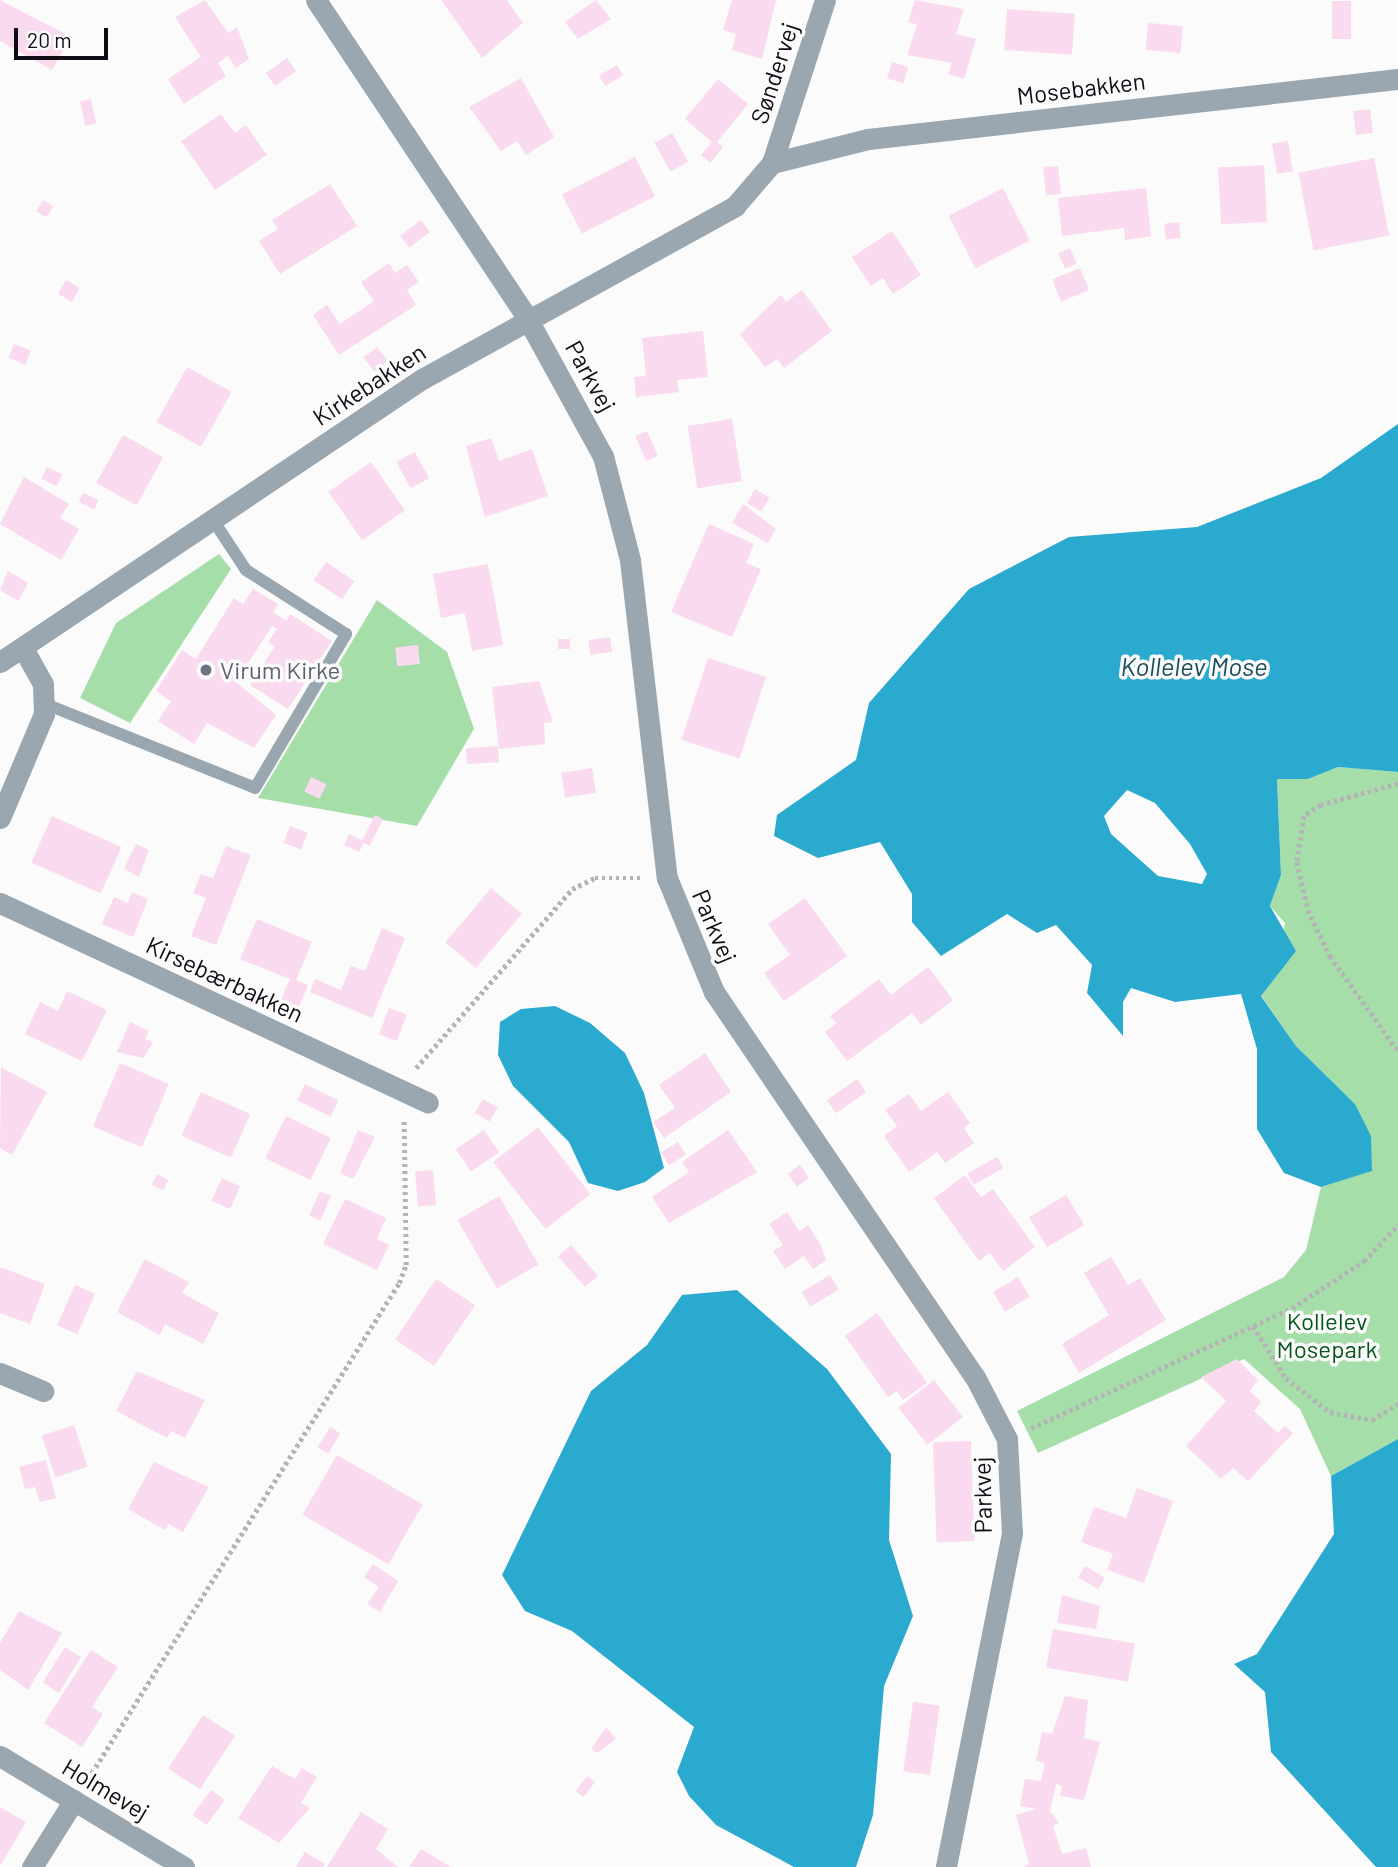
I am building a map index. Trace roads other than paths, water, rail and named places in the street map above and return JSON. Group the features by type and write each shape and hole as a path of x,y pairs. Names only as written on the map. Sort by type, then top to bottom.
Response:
{"street":[{"name":"Parkvej","path":"316,0 527,318 576,398 621,509 667,878 714,992 975,1377 1007,1439 1012,1533 946,1867"},
{"name":"Søndervej","path":"772,163 825,0"},
{"name":"Mosebakken","path":"772,163 868,139 1398,79"},
{"name":"Kirkebakken","path":"0,662 422,379 527,318 735,206 772,163"},
{"path":"0,818 43,703 43,684 23,648"},
{"name":"Kirsebærbakken","path":"0,902 428,1103"},
{"path":"0,1373 43,1391"},
{"name":"Holmevej","path":"0,1756 184,1867"},
{"path":"32,1867 74,1801"}],"lane":[{"path":"43,703 254,788 346,634 246,570 213,520"}],"water":[{"name":"Kollelev Mose","path":"1398,424 1398,772 1338,767 1308,779 1277,779 1281,875 1270,906 1296,951 1261,996 1296,1046 1355,1104 1371,1136 1372,1171 1321,1187 1284,1173 1257,1129 1257,1049 1241,994 1175,1002 1131,988 1123,1002 1123,1036 1087,993 1092,965 1056,925 1037,933 1007,914 941,956 912,922 912,894 880,842 818,858 774,836 777,815 856,760 869,703 969,589 1069,537 1197,527 1321,478","holes":["1127,790 1155,803 1190,844 1207,874 1202,884 1158,876 1111,834 1104,816"]},
{"path":"555,1006 590,1023 625,1053 644,1093 664,1168 645,1182 618,1191 588,1183 569,1142 513,1086 498,1055 500,1022 521,1009"},
{"path":"737,1290 827,1369 891,1454 889,1540 913,1616 884,1686 873,1815 856,1867 794,1867 716,1825 689,1796 677,1772 694,1727 572,1631 525,1611 502,1575 591,1391 647,1345 682,1295"},
{"path":"1398,1439 1398,1867 1376,1867 1271,1752 1265,1692 1234,1664 1257,1654 1334,1534 1331,1476"}],"place":[{"name":"Virum Kirke","path":"206,670"}],"park label":[{"name":"Kollelev Mosepark","path":"1327,1335"}]}
